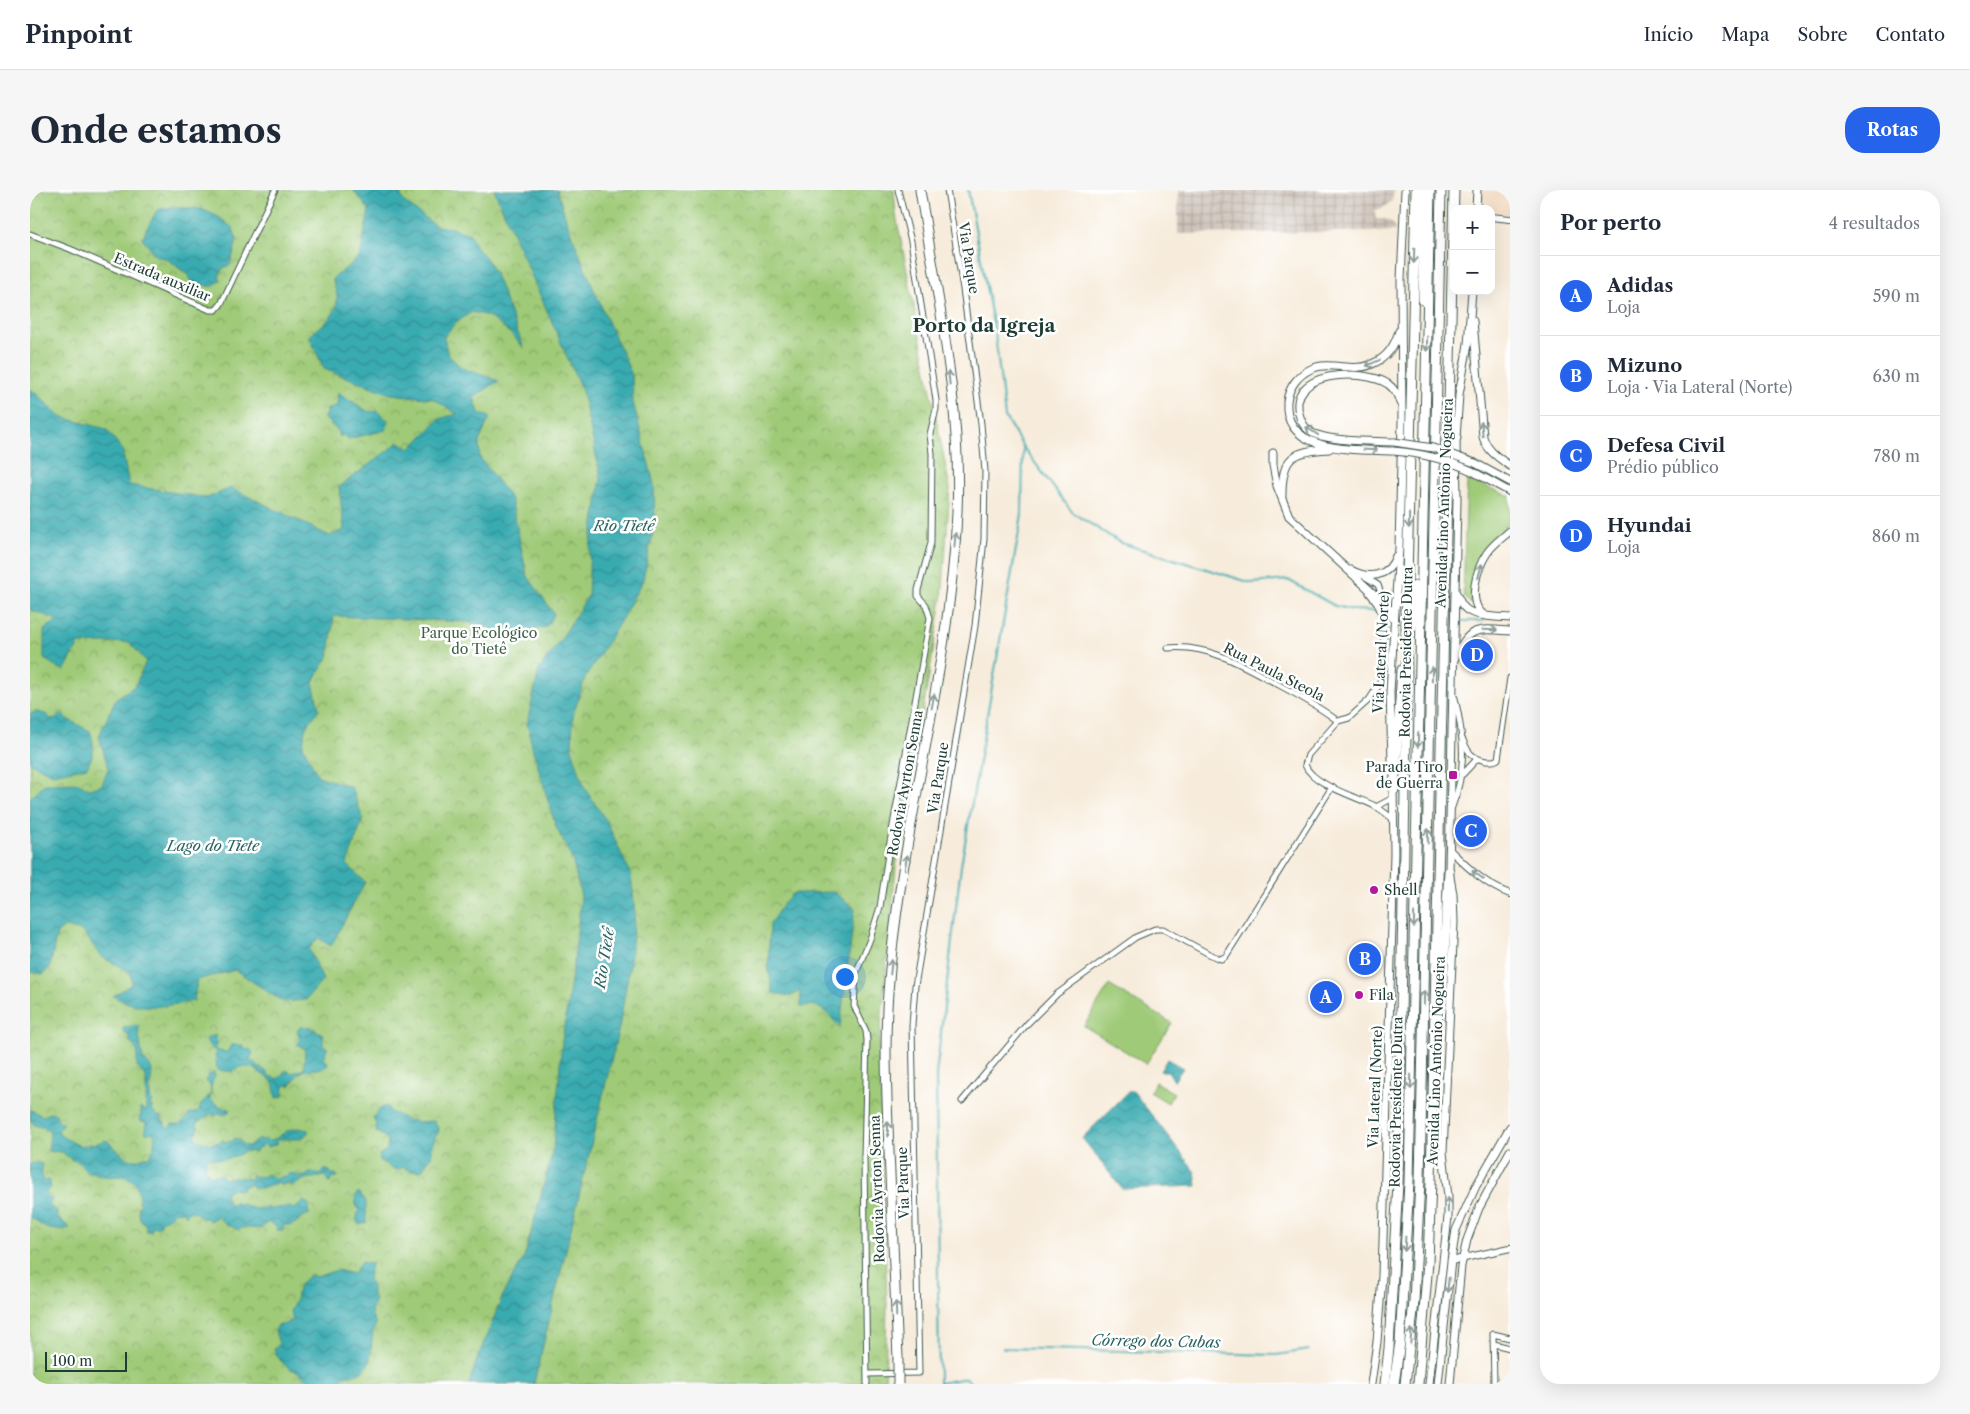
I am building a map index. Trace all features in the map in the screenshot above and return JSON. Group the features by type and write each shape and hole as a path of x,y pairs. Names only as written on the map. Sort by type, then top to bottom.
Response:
{"highway":[{"name":"Rodovia Ayrton Senna","path":"898,1384 886,1073 888,992 897,912 941,656 952,576 957,511 956,438 948,364 920,190"},
{"name":"Rodovia Presidente Dutra","path":"1385,1384 1389,1348 1398,1182 1407,678 1406,623 1416,190"},
{"path":"1423,190 1422,297 1428,321"},
{"name":"Rodovia Presidente Dutra","path":"1394,1384 1400,1342 1409,1182 1430,190"},
{"name":"Rodovia Presidente Dutra","path":"1405,1384 1414,1302 1420,1181 1442,190"},
{"path":"1418,1384 1428,1262 1454,190"},
{"path":"1450,353 1453,367 1452,430 1456,438"},
{"path":"1407,678 1425,476"},
{"path":"1394,794 1406,623"},
{"path":"1434,1024 1441,1011 1449,871"}],"main road":[{"name":"Via Lateral (Norte)","path":"1371,1384 1377,1342 1382,1276 1393,918 1394,794 1390,692 1399,548 1402,421 1401,280 1405,190"},
{"path":"1477,190 1477,205"},
{"name":"Avenida Lino Antônio Nogueira","path":"1429,1384 1448,1197 1443,1152 1454,922 1453,894 1449,871 1457,500 1456,438 1459,395 1468,344 1472,295"},
{"path":"1471,312 1474,327 1483,437 1486,445 1492,452 1510,466"},
{"path":"1401,326 1393,346 1384,357 1374,363 1363,367 1324,366 1311,369 1301,375 1290,388 1288,394 1288,413 1296,431 1312,442 1342,448 1393,451 1439,458 1472,471 1510,492"},
{"path":"1402,421 1400,401 1394,389 1385,382 1360,377 1327,376 1310,383 1301,394 1298,405 1303,423 1311,432 1328,438 1394,442 1434,448 1475,463 1510,482"},
{"path":"1282,503 1284,471 1288,462 1294,456 1305,452 1342,448"},
{"path":"1288,462 1278,459 1273,453 1275,478 1288,516 1385,604 1392,615 1394,637"},
{"path":"1484,615 1476,608 1474,598 1480,568 1488,552 1510,531"},
{"path":"1341,565 1363,576 1371,577 1381,574 1388,569 1394,561 1399,548"},
{"path":"1454,589 1466,610 1484,615 1510,618"},
{"path":"1452,663 1464,640 1471,633 1485,629 1510,631"},
{"path":"1438,1384 1456,1230 1491,1158 1510,1127"},
{"path":"1450,1384 1462,1258 1466,1240 1476,1216 1510,1151"}],"street":[{"name":"Estrada auxiliar","path":"30,234 70,249 210,310 216,310 221,304 275,190"},
{"path":"867,1384 864,1157 866,1031 854,1006 856,973 870,939 880,907 888,848 930,618 926,605 918,596 918,590 931,542 932,454 930,434 936,409 911,241 898,190"},
{"name":"Via Parque","path":"868,1374 919,1373 912,1025 915,986 975,626 982,566 985,471 978,398 947,190"},
{"path":"1495,217 1510,219"},
{"path":"1363,576 1378,585 1385,604 1383,668 1379,685 1368,700 1349,718 1338,721 1305,760 1307,770 1311,775 1376,807 1394,820"},
{"path":"1362,585 1377,603 1384,629"},
{"name":"Rua Paula Steola","path":"1168,648 1181,646 1204,651 1243,666 1321,708 1338,721"},
{"path":"1462,740 1468,752 1477,759 1494,761 1500,755 1510,678"},
{"name":"Avenida Lino Antônio Nogueira","path":"1450,812 1462,775 1461,725 1452,687"},
{"path":"1462,775 1477,759"},
{"path":"962,1100 1027,1024 1057,994 1136,937 1155,929 1164,929 1210,955 1221,958 1226,956 1332,787"},
{"path":"1376,807 1394,794"},
{"path":"1450,850 1477,875 1510,894"},
{"path":"1451,1262 1510,1248"},
{"path":"1494,1384 1493,1334 1510,1338"},
{"path":"1494,1344 1510,1348"}],"shaded area":[{"path":"1178,190 1394,190 1392,201 1383,208 1374,210 1376,219 1385,219 1391,222 1395,231 1178,234"},
{"path":"1481,190 1510,190 1510,215 1495,212 1495,205 1480,205"}],"green space":[{"name":"Parque Ecológico do Tietê","path":"30,190 894,190 896,215 950,488 942,600 896,866 879,1045 887,1305 885,1384 30,1384"},
{"path":"1467,479 1510,496 1510,523 1492,539 1480,559 1476,569 1472,605 1465,598 1463,592"},
{"path":"1109,985 1172,1023 1146,1064 1084,1026"},
{"path":"1155,1082 1174,1093 1168,1103 1150,1092"}],"water":[{"name":"Lago do Tiete","path":"353,190 399,190 403,201 436,226 452,228 470,234 476,248 485,256 495,274 524,348 509,332 488,316 472,312 455,323 444,337 448,355 462,368 499,381 474,397 479,413 490,417 479,442 480,458 511,499 527,575 554,614 546,627 510,634 468,622 334,616 329,656 313,682 319,709 305,729 303,746 318,776 351,787 363,819 347,864 365,882 331,946 318,938 309,949 323,980 306,1000 283,1002 235,970 197,980 194,1001 173,1005 143,1006 123,1001 113,996 132,984 130,972 102,957 82,931 65,927 57,933 50,967 43,974 30,972 30,798 44,784 79,783 89,789 102,785 108,768 99,736 116,698 135,686 146,661 129,642 79,644 64,671 44,659 44,630 58,620 30,610 30,388 61,417 106,429 122,449 129,485 207,498 231,488 330,536 344,530 339,487 399,442 411,448 439,419 457,414 434,399 391,394 324,369 309,336 324,324 334,312 337,298 332,279 360,257 369,210"},
{"name":"Rio Tietê","path":"494,190 557,190 568,225 594,290 632,375 633,402 654,484 655,523 643,580 620,622 585,678 573,716 572,748 584,787 607,822 631,875 635,912 630,964 619,1028 534,1384 469,1384 505,1290 524,1258 553,1150 562,1041 581,896 572,859 556,827 532,747 527,723 539,670 588,596 590,548 601,478 582,391"},
{"path":"173,207 201,209 219,217 233,228 237,241 230,265 223,268 219,276 221,280 212,287 192,282 188,275 167,259 156,256 142,238 157,210"},
{"path":"338,392 369,412 378,411 389,422 386,430 348,439 343,435 339,437 337,430 323,417 327,415 327,408 337,406"},
{"path":"35,712 46,714 50,719 56,718 62,713 65,718 90,731 93,750 92,758 87,767 53,774 30,763 30,714"},
{"path":"834,892 855,909 840,1027 828,1014 815,1005 801,1007 800,991 791,996 773,993 768,967 770,924 784,902 793,893"},
{"path":"140,1026 138,1028 143,1058 150,1065 152,1071 150,1090 152,1102 150,1104 154,1113 163,1119 160,1119 166,1123 164,1124 168,1128 172,1124 183,1122 190,1113 197,1112 210,1095 210,1100 223,1108 230,1109 230,1111 224,1115 219,1113 215,1116 211,1113 203,1120 197,1122 198,1132 195,1133 196,1139 202,1142 213,1143 224,1140 231,1142 235,1138 243,1145 249,1146 259,1139 271,1141 292,1129 308,1130 308,1133 301,1139 279,1139 276,1145 267,1147 264,1144 255,1152 245,1151 226,1159 211,1159 207,1157 205,1166 209,1175 222,1175 223,1178 227,1179 228,1177 233,1179 236,1177 238,1179 242,1177 244,1179 246,1177 250,1180 252,1175 254,1178 254,1176 263,1177 266,1174 277,1179 285,1177 290,1173 303,1177 312,1172 320,1174 324,1169 330,1171 331,1174 336,1174 338,1177 331,1178 330,1183 326,1176 305,1179 293,1186 287,1183 280,1185 278,1183 264,1188 254,1188 250,1184 243,1187 242,1190 229,1189 224,1195 230,1206 235,1201 237,1205 241,1203 250,1208 257,1209 290,1206 293,1209 304,1201 309,1204 308,1211 310,1214 289,1226 283,1226 283,1230 277,1230 276,1226 268,1222 260,1228 242,1228 238,1230 227,1226 218,1216 210,1221 202,1218 195,1212 190,1211 186,1216 183,1212 176,1211 168,1218 160,1221 160,1226 151,1227 151,1232 147,1231 145,1224 140,1219 138,1207 141,1203 138,1202 135,1183 130,1179 120,1176 104,1176 94,1172 87,1173 78,1161 72,1160 62,1152 48,1151 50,1134 48,1129 34,1125 30,1118 31,1110 43,1116 52,1112 57,1115 56,1118 60,1123 63,1123 58,1130 61,1136 80,1146 99,1143 105,1140 131,1160 148,1157 153,1152 155,1135 150,1132 147,1134 145,1131 146,1122 139,1119 141,1116 140,1108 144,1110 146,1108 146,1077 137,1067 137,1050 130,1042 129,1036 123,1032 123,1028"},
{"path":"301,1026 305,1028 307,1026 323,1034 323,1045 328,1048 324,1060 328,1062 327,1066 303,1071 290,1086 286,1085 284,1087 283,1096 276,1098 273,1082 252,1067 239,1067 234,1072 217,1070 215,1055 217,1053 207,1043 206,1039 215,1035 218,1045 215,1047 218,1051 227,1052 231,1045 243,1045 245,1050 250,1049 253,1053 250,1059 265,1070 269,1076 278,1079 286,1070 292,1073 304,1069 305,1049 297,1044 300,1038 297,1031"},
{"path":"1167,1059 1183,1068 1174,1081 1168,1071 1160,1071"},
{"path":"214,1073 215,1077 212,1082 211,1091 206,1081 209,1075"},
{"path":"1133,1091 1195,1171 1197,1186 1122,1189 1082,1138 1128,1092"},
{"path":"387,1106 391,1113 410,1122 412,1119 415,1122 434,1121 439,1130 435,1136 431,1157 421,1171 410,1171 403,1167 398,1170 379,1161 380,1154 387,1150 388,1143 384,1137 376,1132 373,1117 381,1108"},
{"path":"30,1164 42,1164 42,1181 49,1180 51,1188 46,1192 46,1195 52,1200 49,1205 57,1212 57,1217 70,1228 60,1230 46,1228 30,1218"},
{"path":"359,1192 366,1201 366,1223 359,1225 356,1220 359,1210 356,1205 355,1195"},
{"path":"361,1262 371,1264 368,1279 372,1287 372,1295 375,1298 371,1313 376,1324 368,1364 363,1370 355,1374 343,1376 340,1384 314,1384 311,1380 288,1367 277,1355 274,1349 279,1344 275,1331 278,1325 283,1325 293,1320 290,1311 296,1300 298,1287 309,1275 316,1277 337,1270 353,1274"}],"waterway":[{"path":"968,190 995,334 1005,417 1023,447 1073,513 1121,543 1252,583 1288,580 1335,606 1353,610 1375,611"},
{"path":"939,1384 936,1074 961,866 1022,514 1023,447"},
{"path":"1462,621 1484,621"},
{"name":"Córrego dos Cubas","path":"1003,1348 1276,1355 1309,1350"},
{"path":"939,1383 966,1378 971,1384"}],"place":[{"name":"Hyundai","path":"1477,655"},
{"name":"Parada Tiro de Guerra","path":"1453,775"},
{"name":"Defesa Civil","path":"1471,831"},
{"name":"Shell","path":"1374,890"},
{"name":"Mizuno","path":"1365,959"},
{"name":"Fila","path":"1359,995"},
{"name":"Adidas","path":"1326,997"}],"district":[{"name":"Porto da Igreja","path":"984,325"}]}
